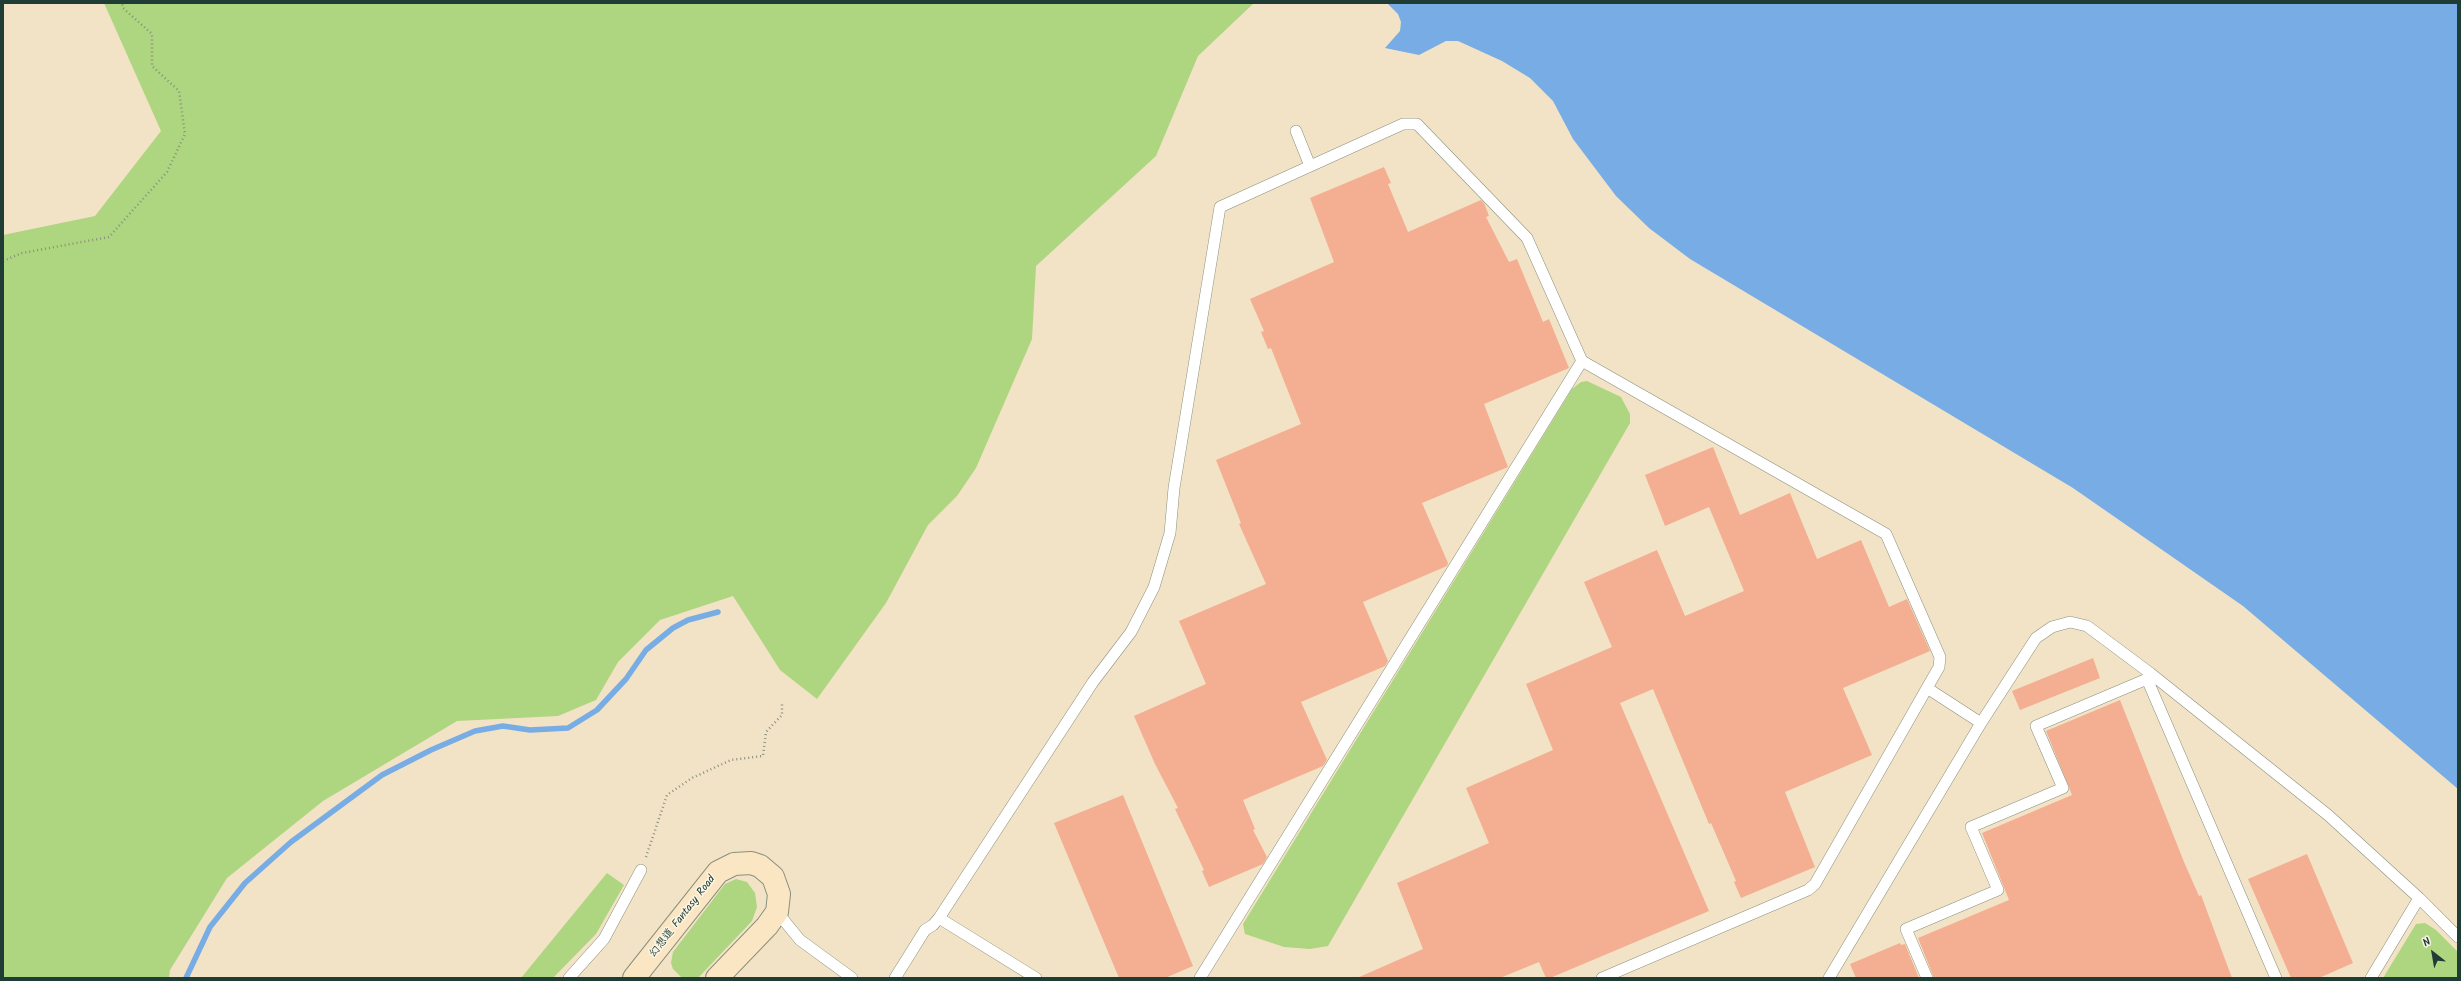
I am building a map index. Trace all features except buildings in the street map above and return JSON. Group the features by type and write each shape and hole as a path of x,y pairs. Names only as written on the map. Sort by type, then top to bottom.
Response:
{"main road":[{"name":"幻想道 Fantasy Road","path":"634,978 718,872 725,867 742,862 751,863 767,871 773,878 778,890 780,903 777,912"},
{"path":"717,978 770,923 777,912"}],"lane":[{"path":"895,978 925,930 934,925 939,918 1094,682 1131,632 1154,587 1170,534 1174,488 1220,207 1403,124 1417,124 1527,238 1582,361 1886,534 1940,657 1938,667 1815,884 1808,890 1602,978"},
{"path":"1296,131 1310,166"},
{"path":"1200,978 1582,361"},
{"path":"1829,978 1981,722 2036,638 2052,627 2070,622 2087,626 2148,676 2328,815 2419,898 2458,937"},
{"path":"1927,978 1906,929 1998,890 1971,827 2063,788 2036,726 2148,676"},
{"path":"2148,676 2276,978"},
{"path":"1926,688 1981,722"},
{"path":"569,978 604,939 641,870"},
{"path":"2371,978 2419,898"},
{"path":"777,912 800,940 852,978"},
{"path":"939,918 1036,978"}],"path":[{"path":"3,261 22,253 109,237 167,172 185,134 179,91 152,66 152,34 123,8 122,3"},
{"path":"641,870 667,795 692,778 731,760 762,756 766,732 782,716 782,704"}],"green space":[{"path":"104,3 1254,3 1198,56 1156,156 1036,266 1032,339 976,468 957,496 928,525 886,603 817,699 780,670 733,596 660,620 618,662 596,700 558,716 457,721 323,801 227,878 170,970 169,978 3,978 3,235 95,216 161,131"},
{"path":"1587,381 1621,397 1630,414 1630,423 1328,946 1310,949 1284,947 1245,934 1243,924 1572,389 1581,382"},
{"path":"607,873 624,885 596,934 553,978 521,978"},
{"path":"736,879 747,882 755,893 757,907 752,921 698,978 681,977 673,969 671,963 673,952 725,884"},
{"path":"2425,923 2436,930 2458,952 2458,978 2383,978 2416,924"}],"water":[{"path":"1387,3 2458,3 2458,789 2243,606 2073,488 1690,259 1649,228 1616,196 1573,139 1553,101 1530,78 1502,61 1458,41 1446,41 1419,55 1385,48 1400,31 1401,22 1398,14"}],"waterway":[{"path":"186,978 210,927 245,883 291,842 382,775 431,750 475,731 503,726 530,730 568,728 597,710 626,679 646,650 673,628 688,620 718,612"}]}
